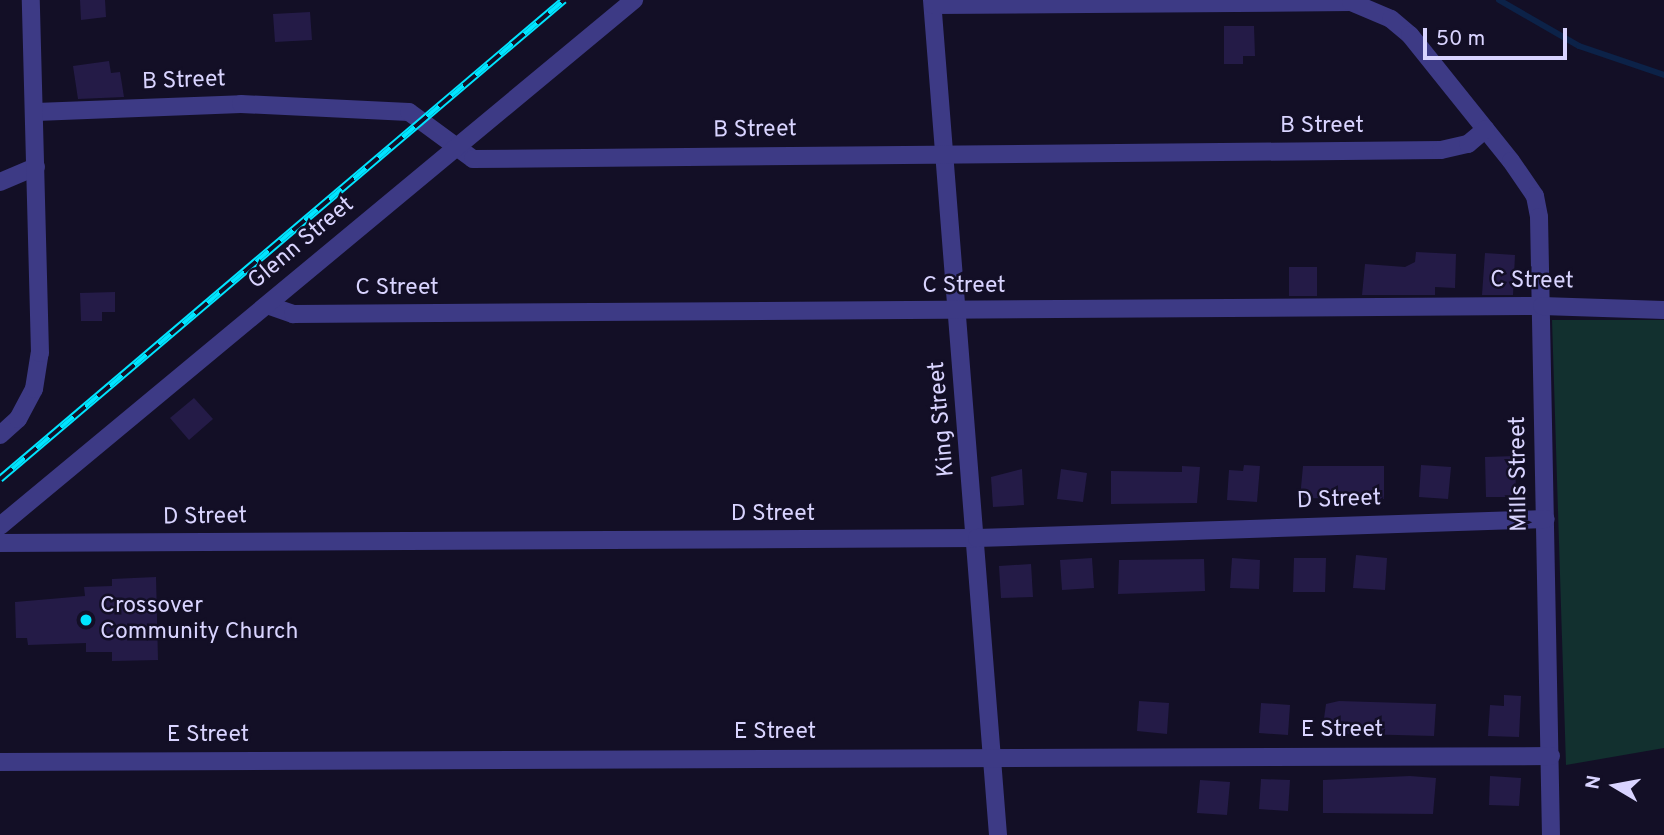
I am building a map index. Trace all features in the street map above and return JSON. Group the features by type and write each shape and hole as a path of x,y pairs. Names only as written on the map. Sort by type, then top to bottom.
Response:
{"street":[{"path":"0,435 18,419 34,389 40,353 36,112 31,0"},
{"name":"Glenn Street","path":"0,526 634,0"},
{"name":"Mills Street","path":"932,3 1351,2 1391,19 1410,35 1486,129 1535,196 1542,306 1551,835"},
{"name":"King Street","path":"932,3 948,154 998,835"},
{"name":"B Street","path":"36,112 241,104 409,112 453,150 473,159 1441,150 1468,144 1486,129"},
{"path":"0,182 36,167"},
{"name":"C Street","path":"267,305 293,314 1542,306 1664,310"},
{"name":"D Street","path":"0,543 977,538 1546,519"},
{"name":"E Street","path":"0,762 992,756 1550,756"}],"green space":[{"path":"1552,320 1664,320 1664,748 1566,765"}],"building":[{"path":"80,0 105,0 106,17 81,20"},
{"path":"310,12 312,40 275,42 273,14"},
{"path":"1224,26 1254,26 1255,56 1243,56 1243,64 1224,64"},
{"path":"109,61 111,73 120,72 124,97 78,99 73,66"},
{"path":"1416,252 1456,254 1455,288 1435,287 1435,295 1362,295 1365,264 1405,267 1415,262"},
{"path":"1485,253 1515,255 1513,295 1482,295"},
{"path":"1289,267 1317,267 1317,296 1289,296"},
{"path":"115,292 115,312 102,312 102,321 81,321 80,293"},
{"path":"194,398 213,419 189,440 170,418"},
{"path":"1515,456 1516,497 1486,497 1485,457"},
{"path":"1244,465 1260,466 1257,502 1227,500 1229,470 1243,471"},
{"path":"1421,465 1451,467 1448,499 1419,497"},
{"path":"1182,466 1200,467 1197,503 1111,504 1111,471 1182,472"},
{"path":"1303,466 1384,466 1384,499 1300,498"},
{"path":"1022,469 1024,505 993,507 991,477"},
{"path":"1061,469 1087,473 1083,502 1057,499"},
{"path":"1356,555 1387,558 1385,590 1353,588"},
{"path":"1092,558 1094,588 1062,590 1060,560"},
{"path":"1232,558 1260,560 1259,589 1230,588"},
{"path":"1294,558 1326,558 1325,592 1293,592"},
{"path":"1204,559 1205,591 1118,594 1119,560"},
{"path":"1031,564 1033,597 1001,598 999,566"},
{"name":"Crossover Community Church","path":"156,577 158,660 112,661 112,652 86,652 86,643 28,645 27,638 16,638 15,602 85,596 84,587 112,586 112,579"},
{"path":"1504,695 1521,696 1519,737 1488,736 1490,705 1504,706"},
{"path":"1139,701 1169,703 1167,734 1137,731"},
{"path":"1339,701 1436,704 1434,736 1322,733 1326,704"},
{"path":"1261,703 1290,705 1288,735 1259,733"},
{"path":"1410,776 1436,778 1433,814 1323,813 1323,780"},
{"path":"1490,776 1521,778 1519,806 1489,805"},
{"path":"1261,779 1290,780 1288,811 1259,809"},
{"path":"1200,780 1230,782 1227,815 1197,813"}],"waterway":[{"path":"1499,0 1579,46 1664,75"}],"railway":[{"path":"0,479 564,0"}],"place":[{"name":"Crossover Community Church","path":"86,620"}]}
